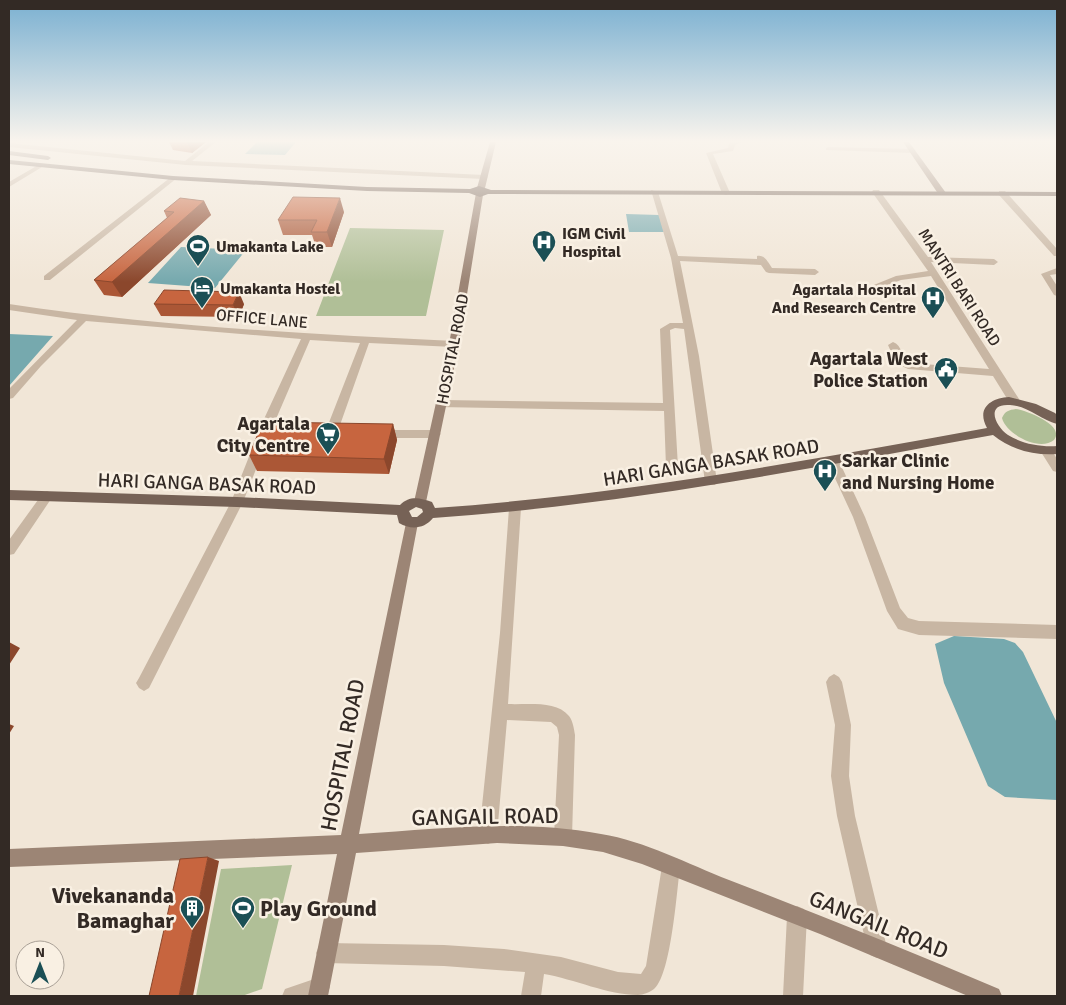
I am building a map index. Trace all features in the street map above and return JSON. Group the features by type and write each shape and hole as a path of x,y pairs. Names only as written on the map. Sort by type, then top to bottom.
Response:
{"main road":[{"path":"366,189 1057,194"},
{"path":"1052,451 1030,449 1013,443 996,430 990,422 988,415 990,409 996,404 1015,402 1027,404 1055,415"},
{"name":"HARI GANGA BASAK ROAD","path":"430,513 561,504 711,482 996,430"},
{"name":"HARI GANGA BASAK ROAD","path":"9,495 237,502 403,510"},
{"path":"412,502 420,502 428,506 430,513 423,521 412,523 404,519 403,510 412,502"}],"street":[{"path":"47,278 159,189"},
{"path":"724,189 726,193"},
{"name":"HOSPITAL ROAD","path":"420,502 454,344 480,191"},
{"path":"654,192 675,258 694,356 711,482"},
{"name":"MANTRI BARI ROAD","path":"876,192 925,259 1015,402"},
{"path":"1002,193 1057,254"},
{"path":"675,258 761,260 769,270 814,272"},
{"path":"925,259 994,262"},
{"path":"1057,271 1045,274 1057,293"},
{"path":"863,291 899,278 934,274"},
{"name":"OFFICE LANE","path":"9,307 84,318 307,337 454,344"},
{"path":"9,395 84,318"},
{"path":"672,467 665,329 673,325 688,326"},
{"path":"144,683 237,502 270,420 307,337"},
{"path":"353,433 337,432 334,427 365,341"},
{"path":"893,345 900,361 908,366 997,373"},
{"path":"442,404 669,407"},
{"path":"371,434 435,434"},
{"path":"1052,451 1057,468"},
{"path":"833,461 859,518 894,611 904,624 919,628 1057,632"},
{"path":"9,550 48,496"},
{"path":"488,835 501,712 515,508"},
{"name":"HOSPITAL ROAD","path":"319,992 412,523"},
{"path":"834,682 843,725 840,776 846,816 877,948"},
{"path":"501,712 554,714 564,722 567,735 563,837"},
{"name":"GANGAIL ROAD","path":"9,858 349,844 488,835 563,837 603,843 671,866 992,996"},
{"path":"326,953 441,956 536,963 572,969 632,985 648,982 656,968 671,866"},
{"path":"793,996 797,916"},
{"path":"531,996 536,963"},
{"path":"292,996 319,992"}],"green space":[{"path":"350,228 444,230 426,316 316,316"},
{"path":"1016,409 1035,415 1050,424 1056,434 1054,440 1048,443 1032,443 1016,435 1002,418 1008,411"},
{"name":"Play Ground","path":"292,865 262,989 242,996 196,996 221,869"}],"water":[{"path":"626,214 659,215 664,232 629,232"},
{"name":"Umakanta Lake","path":"181,247 246,250 215,288 148,283"},
{"path":"9,334 53,336 9,386"},
{"path":"954,636 1004,639 1015,643 1023,652 1057,723 1057,800 1005,797 988,786 944,683 935,644"}],"building":[{"path":"293,197 340,198 327,232 311,232 317,220 278,220"},
{"path":"180,198 204,201 112,282 94,280 174,212 164,211"},
{"path":"164,290 239,292 233,305 154,304"},
{"path":"263,422 393,424 384,459 249,455"},
{"path":"208,857 179,996 149,996 180,859"}],"place":[{"name":"IGM Civil Hospital","path":"544,263"},
{"name":"Umakanta Lake","path":"198,267"},
{"name":"Umakanta Hostel","path":"202,309"},
{"name":"Agartala Hospital And Research Centre","path":"933,319"},
{"name":"Agartala West Police Station","path":"946,390"},
{"name":"Agartala City Centre","path":"328,455"},
{"name":"Sarkar Clinic and Nursing Home","path":"825,492"},
{"name":"Vivekananda Bamaghar","path":"192,929"},
{"name":"Play Ground","path":"243,929"}]}
